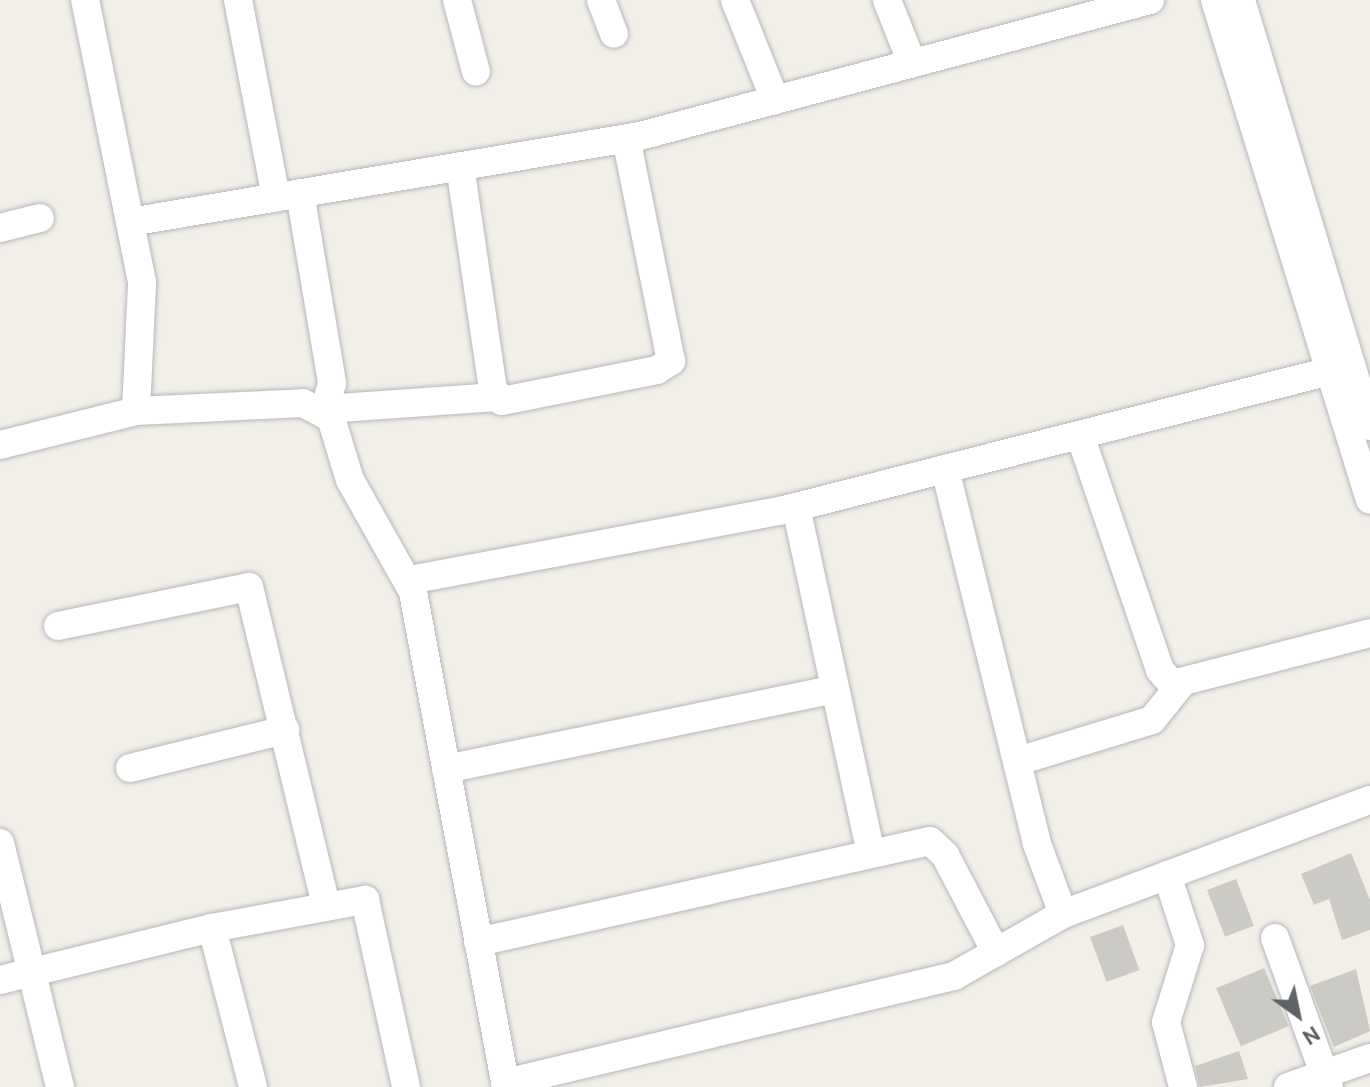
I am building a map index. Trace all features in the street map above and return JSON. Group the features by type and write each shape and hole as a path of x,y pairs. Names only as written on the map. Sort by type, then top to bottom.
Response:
{"street":[{"path":"85,0 142,282 136,411"},
{"path":"238,0 332,383 325,409 350,480 410,580 505,1085 954,976 1063,914 1370,800"},
{"path":"457,0 476,72"},
{"path":"601,0 614,34"},
{"path":"735,0 775,100"},
{"path":"887,0 912,63"},
{"path":"130,222 626,138 912,63 1074,10 1150,0"},
{"path":"1215,0 1330,371 1365,466 1370,500"},
{"path":"1241,0 1370,426"},
{"path":"0,445 136,411 303,403 325,409 496,397 657,370 671,361 626,138"},
{"path":"460,166 496,397"},
{"path":"0,228 40,218"},
{"path":"410,580 796,507 1330,371"},
{"path":"1080,435 1160,670 1180,685"},
{"path":"945,469 1037,844 1063,914"},
{"path":"796,507 871,853"},
{"path":"58,626 249,587 326,905"},
{"path":"1018,761 1152,720 1180,685 1370,633"},
{"path":"446,769 835,689"},
{"path":"130,768 285,730"},
{"path":"478,942 920,842 938,846 996,952"},
{"path":"0,843 60,1087"},
{"path":"1167,875 1190,945 1166,1022 1183,1087"},
{"path":"0,980 212,928 359,899 370,905 406,1087"},
{"path":"212,928 253,1087"},
{"path":"1275,938 1326,1080"},
{"path":"1288,1087 1326,1080 1370,1058"}],"building":[{"path":"1351,853 1370,900 1370,930 1342,940 1329,899 1314,905 1301,874"},
{"path":"1236,879 1254,926 1225,937 1207,890"},
{"path":"1123,925 1139,970 1107,982 1090,937"},
{"path":"1264,968 1289,1026 1241,1046 1216,988"},
{"path":"1356,969 1370,1031 1334,1047 1310,986"},
{"path":"1239,1051 1248,1079 1200,1087 1195,1066"}]}
